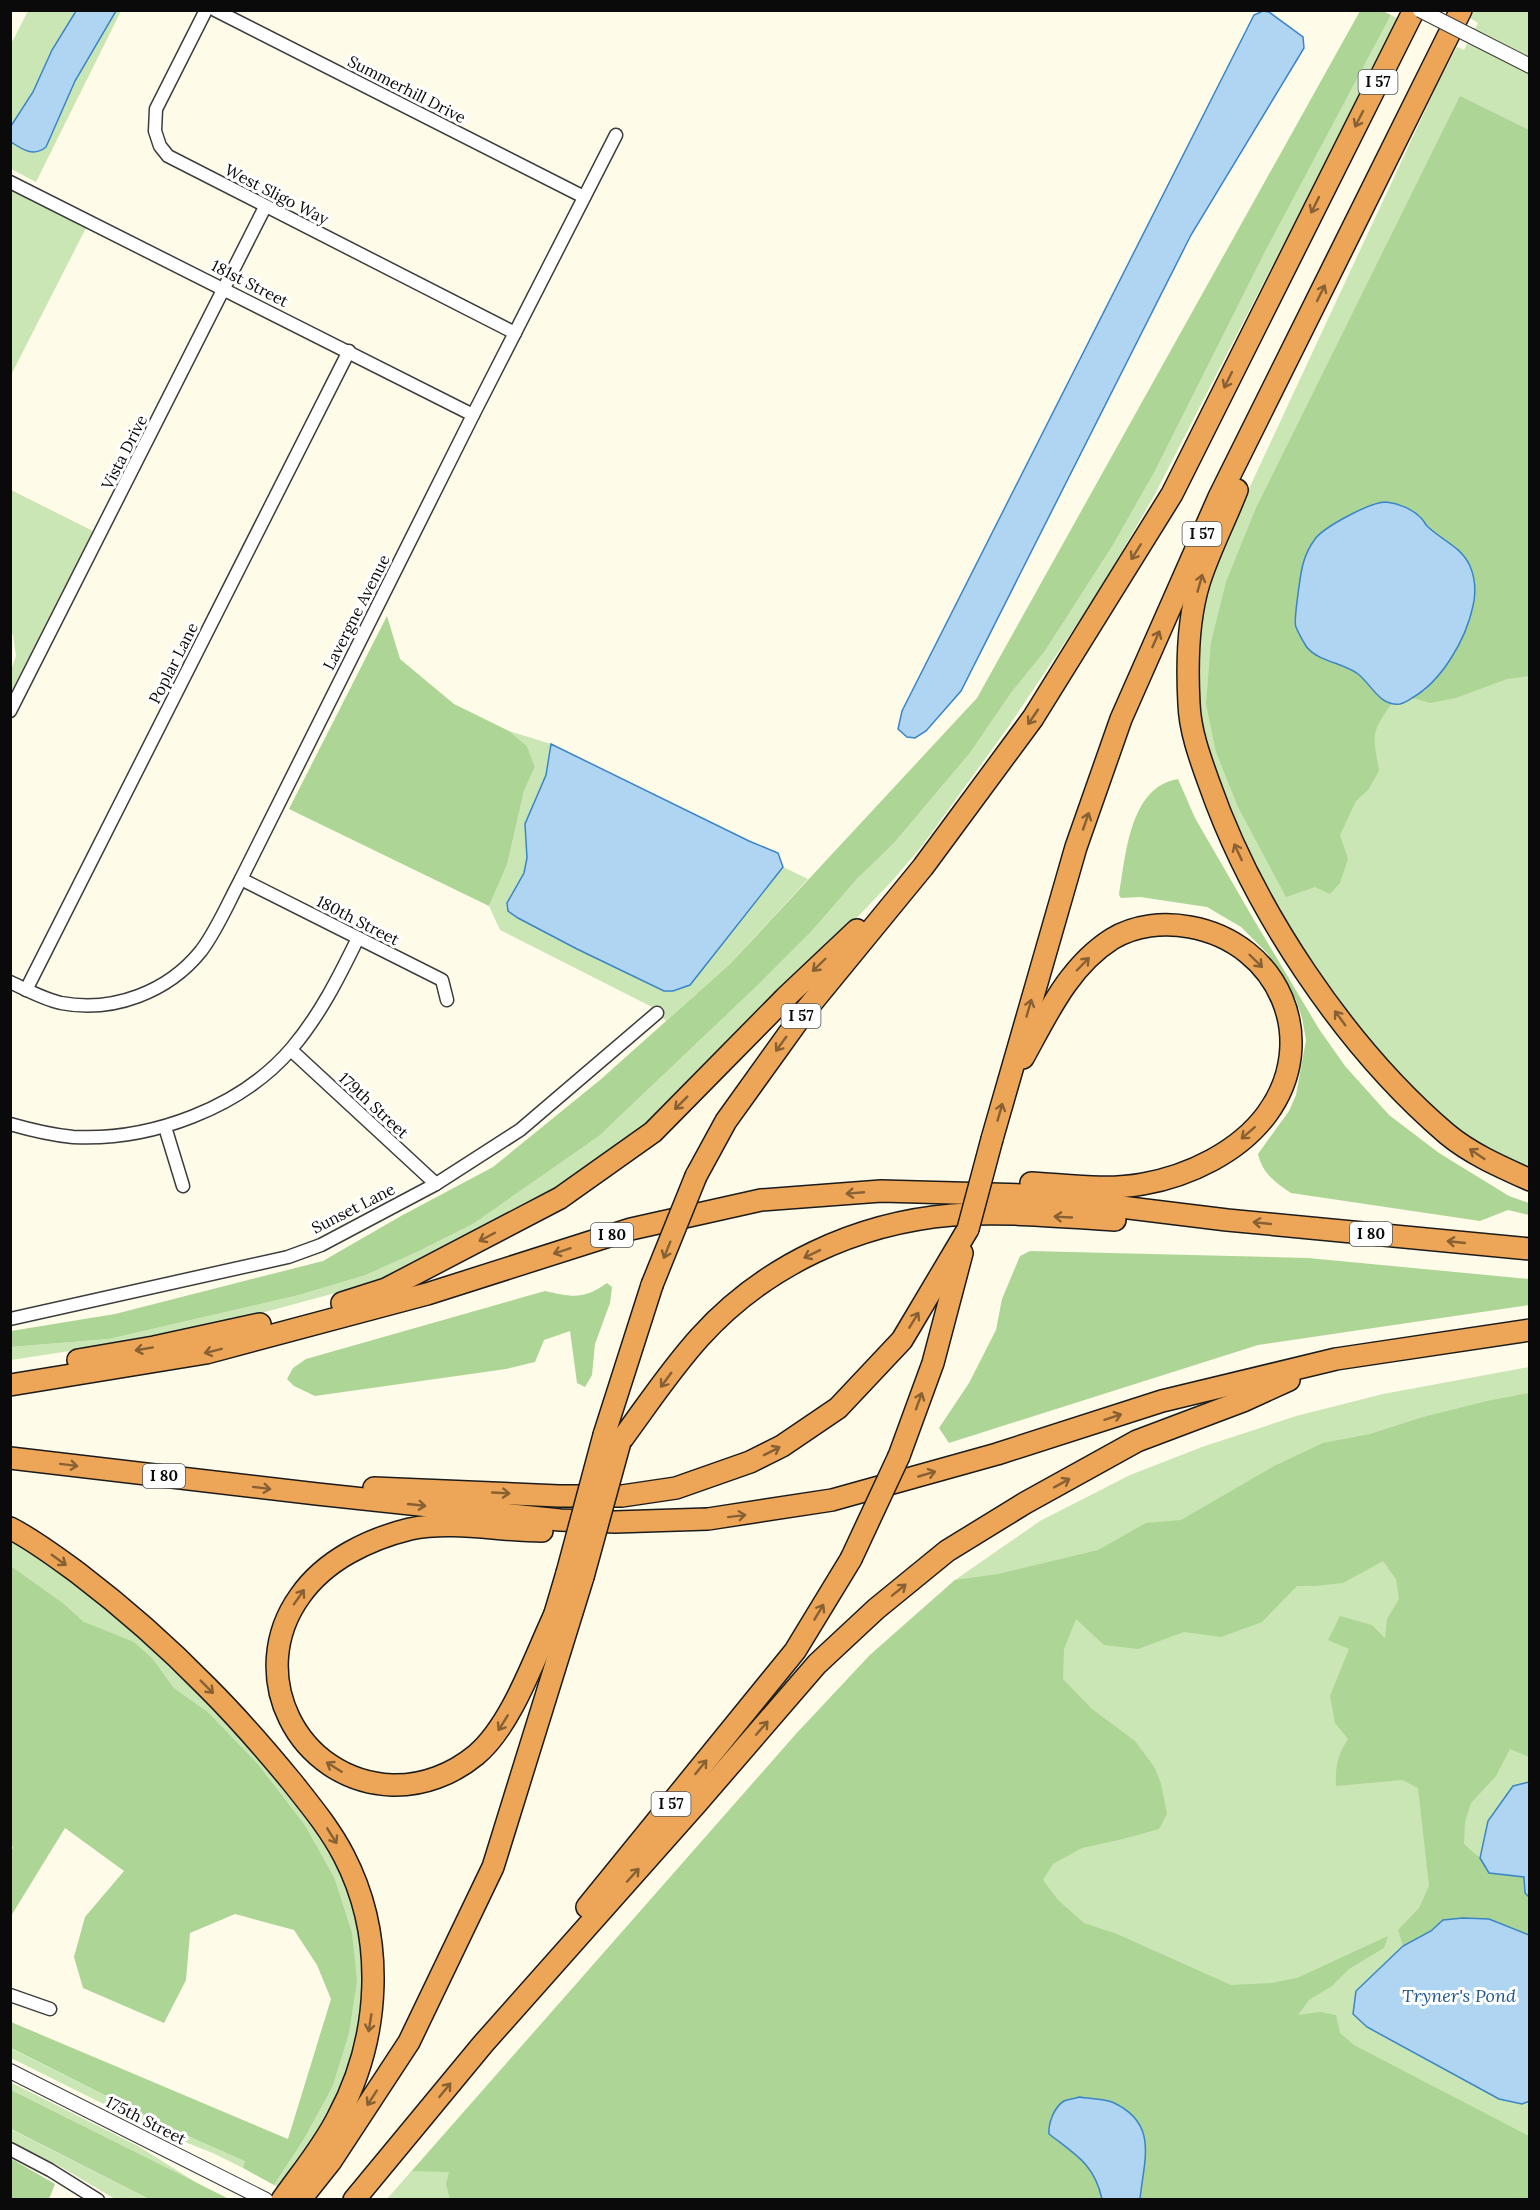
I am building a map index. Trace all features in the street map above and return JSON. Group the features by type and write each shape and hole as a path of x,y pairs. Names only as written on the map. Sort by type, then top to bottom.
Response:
{"highway":[{"name":"I 57","path":"612,1439 652,1285 696,1176 726,1121 798,1020 923,867 1033,718 1172,494 1414,10"},
{"name":"I 57","path":"354,2199 483,2044 581,1914 795,1651 851,1558 899,1456 933,1363 949,1275 968,1229 1073,858 1121,719 1219,497 1461,10"},
{"path":"1302,332 1199,583 1188,651 1189,707 1197,748 1218,808 1254,885 1299,963 1352,1035 1412,1102 1449,1135 1487,1161 1530,1180"},
{"path":"10,1370 154,1347 300,1315 352,1300 386,1289 560,1198 653,1132 785,998 923,867"},
{"path":"881,1191 948,1180 1121,1187 1164,1180 1201,1166 1220,1156 1252,1130 1275,1102 1289,1060 1291,1034 1285,1005 1267,970 1251,955 1222,935 1203,929 1162,923 1133,930 1105,944 1063,987 1008,1084"},
{"name":"I 80","path":"10,1385 206,1353 427,1294 631,1229 761,1200 881,1191 1023,1195 1227,1220 1530,1249"},
{"path":"300,2199 331,2161 409,2042 493,1867 612,1439 724,1313 768,1278 832,1244 875,1229 951,1215 996,1214 1184,1223 1227,1220"},
{"path":"317,1494 364,1487 559,1496 622,1496 676,1488 710,1478 782,1446 838,1408 902,1340 949,1275"},
{"name":"I 80","path":"10,1458 560,1520 615,1522 698,1520 832,1500 997,1454 1162,1401 1336,1359 1530,1330"},
{"path":"483,2044 817,1664 876,1609 938,1558 1025,1503 1137,1441 1243,1401 1336,1359"},
{"path":"575,1575 508,1716 493,1738 476,1755 438,1778 420,1783 382,1785 346,1775 327,1764 313,1751 300,1735 282,1701 278,1685 278,1651 291,1609 300,1595 319,1575 358,1547 391,1534 429,1527 650,1533 698,1520"},
{"path":"10,1528 57,1558 101,1591 153,1635 222,1702 265,1749 317,1813 333,1836 353,1876 365,1913 372,1955 373,2002 366,2044 351,2090 338,2119 270,2199"},
{"path":"451,1956 505,1787 555,1614"}],"street":[{"name":"West Sligo Way","path":"206,10 156,109 154,124 157,138 164,151 174,160 515,333"},
{"name":"Summerhill Drive","path":"215,10 584,197"},
{"path":"1420,10 1530,66"},
{"name":"Lavergne Avenue","path":"26,990 61,1003 99,1005 137,997 154,990 173,977 202,949 241,879 616,135"},
{"name":"181st Street","path":"10,182 473,415"},
{"name":"Vista Drive","path":"10,711 265,207"},
{"name":"Poplar Lane","path":"26,990 348,351"},
{"name":"180th Street","path":"241,879 442,980 447,1000"},
{"path":"10,1124 48,1134 102,1137 165,1127 223,1102 255,1082 291,1050 326,1001 358,938"},
{"path":"10,982 26,990"},
{"name":"Sunset Lane","path":"10,1319 288,1257 321,1245 436,1184 520,1130 657,1013"},
{"name":"179th Street","path":"291,1050 436,1184"},
{"path":"165,1127 183,1186"},
{"path":"10,1995 50,2009"},
{"name":"175th Street","path":"10,2071 270,2199"},
{"path":"10,2150 50,2170 98,2199"}],"green space":[{"path":"28,11 76,11 52,50 33,92 11,126 11,44"},
{"path":"116,11 121,11 36,182 11,169 10,142 27,151 46,147 75,81"},
{"path":"1360,11 1383,11 1391,15 1265,252 1155,471 1113,545 1045,651 1011,693 970,753 894,843 856,880 811,932 759,984 599,1136 473,1224 419,1251 366,1275 299,1295 109,1339 11,1347 11,1331 115,1314 323,1261 493,1167 600,1080 730,964 977,698"},
{"path":"1474,11 1529,11 1529,1173 1473,1144 1427,1105 1379,1056 1295,940 1245,850 1212,775 1199,720 1197,636 1207,587 1226,538 1437,85 1457,47 1464,50 1478,23 1470,18"},
{"path":"1391,15 1399,19 1154,496 1099,591 1009,726 922,846 892,881 734,1046 604,1163 410,1268 350,1289 236,1320 122,1343 11,1360 11,1347 109,1339 299,1295 366,1275 473,1224 599,1136 759,984 811,932 856,880 894,843 970,753 1011,693 1045,651 1113,545 1155,471 1265,252"},
{"path":"1460,96 1529,130 1529,676 1507,679 1456,698 1430,703 1413,698 1426,690 1470,565 1456,547 1412,512 1399,505 1386,503 1372,505 1359,510 1318,536 1314,540 1297,627 1306,645 1329,661 1353,671 1365,680 1379,697 1392,703 1375,735 1379,771 1368,790 1356,801 1340,835 1348,859 1340,883 1330,894 1315,887 1286,897 1238,807 1216,752 1206,704 1211,642 1226,582 1256,508"},
{"path":"11,189 86,228 11,375"},
{"path":"11,490 93,531 11,692 11,670 16,656 13,635 10,633"},
{"path":"387,616 400,659 454,704 509,731 527,746 535,767 524,791 507,865 489,906 289,809"},
{"path":"509,731 551,744 546,775 525,824 527,858 524,873 507,903 518,918 664,991 690,985 783,867 808,879 730,964 666,1021 652,1007 500,930 489,906 507,865 524,791 535,767 527,746"},
{"path":"1178,779 1195,818 1254,920 1319,1029 1345,1066 1389,1115 1439,1153 1509,1196 1529,1203 1529,1215 1508,1210 1480,1221 1291,1193 1266,1172 1258,1154 1289,1111 1296,1095 1306,1040 1296,1000 1267,953 1241,927 1207,907 1140,897 1121,898 1119,895 1128,843 1140,809 1149,795 1162,785"},
{"path":"1030,1251 1308,1258 1529,1279 1529,1305 1258,1345 949,1443 939,1428 969,1383 996,1330 1002,1299 1020,1256"},
{"path":"607,1283 612,1287 610,1303 595,1344 592,1375 585,1387 577,1383 570,1331 544,1340 535,1362 506,1369 315,1396 294,1386 287,1379 293,1368 306,1359 545,1291 577,1296 591,1292"},
{"path":"1529,1367 1529,2199 386,2200 796,1734 870,1655 955,1580 1040,1521 1130,1475 1202,1447 1296,1416 1383,1394"},
{"path":"1529,1393 1529,1757 1510,1749 1496,1776 1471,1803 1465,1822 1464,1844 1480,1858 1489,1873 1524,1877 1525,1893 1529,1897 1529,1935 1463,1918 1443,1920 1431,1931 1403,1946 1398,1930 1419,1908 1429,1886 1418,1788 1402,1780 1336,1786 1338,1761 1348,1739 1335,1723 1330,1696 1349,1649 1328,1640 1340,1616 1372,1625 1385,1638 1387,1619 1399,1599 1396,1579 1383,1561 1343,1583 1297,1586 1262,1622 1221,1637 1184,1632 1138,1649 1104,1645 1076,1619 1064,1649 1063,1679 1092,1709 1135,1741 1155,1768 1167,1814 1159,1829 1082,1848 1053,1864 1043,1880 1058,1900 1084,1923 1117,1934 1231,1985 1271,1983 1297,1978 1388,1936 1384,1948 1349,1969 1332,1986 1309,2000 1298,2015 1320,2012 1336,2015 1340,2033 1354,2045 1529,2136 1529,2199 1140,2199 1146,2143 1128,2112 1122,2108 1048,2132 1084,2160 1098,2183 1102,2199 450,2200 446,2184 449,2172 412,2171 796,1734 870,1655 955,1580 998,1574 1098,1550 1146,1523 1181,1520 1274,1466 1323,1443 1370,1434 1423,1417"},
{"path":"11,1539 75,1583 162,1656 285,1787 323,1835 342,1871 361,1929 366,1979 361,2032 345,2085 320,2130 281,2189 274,2185 304,2139 332,2088 334,1877 305,1825 258,1764 208,1712 174,1688 153,1659 84,1622 63,1603 11,1566"},
{"path":"11,1566 63,1603 84,1622 134,1642 153,1659 174,1688 208,1712 258,1764 305,1825 334,1877 352,1933 357,1981 349,2033 332,2088 304,2139 274,2185 243,2168 245,2161 172,2129 11,2048 11,2022 288,2139 331,1999 317,1965 294,1930 235,1914 190,1933 186,1980 164,2023 83,1988 74,1957 85,1917 124,1871 65,1828 11,1916 10,1852 13,1848 10,1841"},
{"path":"10,2048 172,2129 246,2161 243,2168 160,2132 11,2058"},
{"path":"10,2082 138,2146 205,2188 11,2090"},
{"path":"11,2090 229,2199 149,2199 11,2129"},
{"path":"10,2129 149,2199 115,2199 63,2168 11,2142"},
{"path":"10,2158 55,2184 49,2199 11,2199"}],"water":[{"path":"76,11 116,11 75,81 46,147 37,152 24,150 11,142 11,126 33,92 52,50"},
{"path":"1263,11 1269,12 1303,37 1304,48 1191,235 961,691 926,731 915,738 907,737 898,729 902,711 1254,15"},
{"path":"1386,502 1410,509 1432,531 1456,548 1470,566 1474,586 1474,601 1470,619 1451,658 1423,691 1400,704 1393,704 1381,698 1352,670 1316,655 1306,646 1295,623 1303,564 1315,539 1348,516 1369,506"},
{"path":"551,744 778,853 783,867 690,985 673,991 664,991 577,949 508,911 507,903 524,873 527,858 525,824 546,775"},
{"path":"1529,1782 1529,1897 1525,1893 1524,1877 1489,1873 1480,1858 1488,1821 1513,1786"},
{"name":"Tryner's Pond","path":"1489,1919 1529,1935 1530,2101 1522,2104 1499,2099 1367,2027 1353,2014 1356,1991 1403,1946 1431,1931 1443,1920"},
{"path":"1079,2097 1112,2102 1137,2120 1143,2131 1145,2143 1140,2199 1102,2199 1094,2177 1083,2161 1049,2134 1057,2107 1064,2101"}]}
